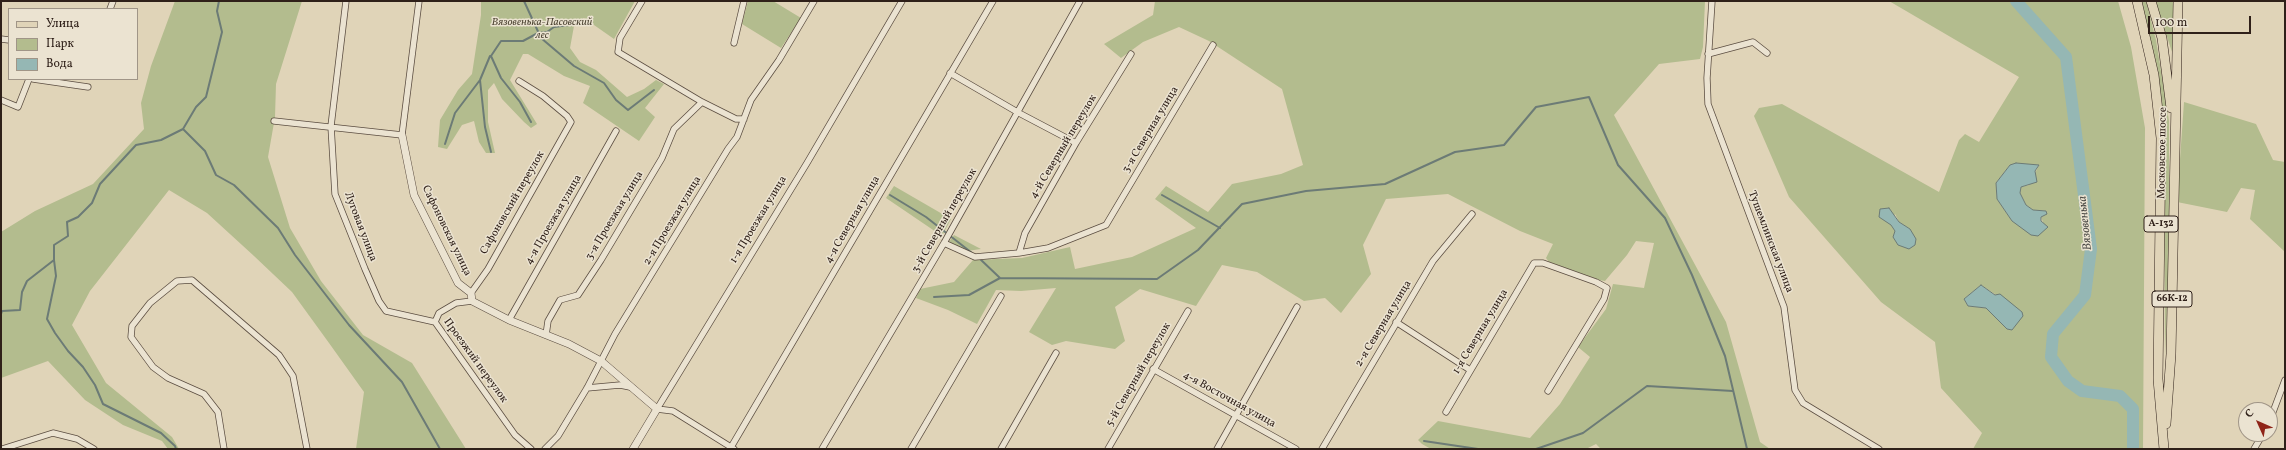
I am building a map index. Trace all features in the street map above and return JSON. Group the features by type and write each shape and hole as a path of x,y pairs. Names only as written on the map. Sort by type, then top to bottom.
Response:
{"main road":[{"name":"А-132","path":"2137,1 2154,75 2161,138 2158,379 2164,449"},
{"path":"2151,1 2167,65 2176,150"},
{"name":"Московское шоссе","path":"2164,449 2171,354 2178,1"}],"street":[{"name":"Луговая улица","path":"346,1 331,126 336,194 379,302 386,311"},
{"name":"Сафоновская улица","path":"419,1 402,135 414,195 458,283 471,293"},
{"path":"642,1 620,38 618,52 702,102 736,119 744,119"},
{"path":"734,43 744,1"},
{"name":"2-я Проезжая улица","path":"545,449 558,436 587,388 616,334 716,168 737,137 751,100 779,60 814,1"},
{"name":"1-я Проезжая улица","path":"633,449 809,159 902,1"},
{"name":"4-я Северная улица","path":"732,448 992,1"},
{"name":"3-й Северный переулок","path":"822,449 1019,113 1080,1"},
{"name":"Тушемлинская улица","path":"1712,1 1708,54 1708,104 1784,307 1795,390 1803,402 1879,449"},
{"path":"1708,54 1752,42 1767,53"},
{"name":"3-я Северная улица","path":"1019,253 1048,248 1106,225 1213,46"},
{"name":"4-й Северный переулок","path":"1019,253 1025,233 1076,143 1131,54"},
{"path":"950,73 1019,113 1076,143"},
{"path":"1,100 18,107 29,80"},
{"path":"40,80 88,87"},
{"name":"Сафоновский переулок","path":"471,293 488,268 508,229 571,122 567,116 543,96 519,81"},
{"name":"3-я Проезжая улица","path":"546,335 548,321 560,300 578,295 601,260 662,158 674,129 702,102"},
{"path":"274,121 331,126 402,135"},
{"name":"4-я Проезжая улица","path":"508,320 616,131"},
{"name":"2-я Северная улица","path":"1322,449 1433,261 1472,214"},
{"path":"944,243 975,257 1019,253"},
{"name":"1-я Северная улица","path":"1446,412 1534,264 1543,264 1596,282 1607,288 1604,299 1548,391"},
{"path":"224,449 218,412 204,394 168,378 153,367 131,337 132,326 150,303 177,281 192,280 279,355 293,376 307,449"},
{"path":"471,293 472,301"},
{"path":"911,449 1001,296"},
{"path":"435,322 439,313 456,304 472,301 508,320 546,335 601,361 658,409 673,411 732,448"},
{"path":"1217,449 1238,416 1297,307"},
{"name":"Проезжий переулок","path":"386,311 435,322 515,435 530,449"},
{"name":"5-й Северный переулок","path":"1108,449 1188,311"},
{"path":"1396,322 1470,370"},
{"path":"1002,449 1056,353"},
{"name":"4-я Восточная улица","path":"1153,369 1296,449"},
{"path":"2277,402 2285,380"},
{"path":"587,388 620,385 632,387"},
{"path":"2,449 53,433 77,439 94,449"}],"green space":[{"path":"175,1 302,1 276,84 275,117 268,157 290,228 321,281 363,335 412,363 466,449 356,449 364,392 329,343 292,292 207,213 169,190 90,291 72,325 106,383 172,437 179,449 168,449 162,441 123,425 85,400 48,361 1,378 1,232 35,211 93,184 144,129 141,103 151,66"},
{"name":"Вязовенька-Пасовский лес","path":"481,1 635,1 614,39 584,18 574,26 570,48 580,62 596,70 627,97 644,89 656,80 664,84 645,108 655,117 639,141 583,103 590,86 564,76 528,54 523,54 510,80 537,124 531,128 524,122 502,99 494,83 488,90 488,122 495,153 486,153 479,142 474,121 462,125 447,149 438,147 440,120 458,90 472,74 481,15"},
{"path":"748,1 773,1 801,18 781,48 742,24"},
{"path":"1155,1 1705,1 1703,47 1700,59 1659,64 1614,115 1726,322 1760,442 1770,449 1601,449 1596,444 1586,449 1431,449 1422,444 1418,440 1438,421 1530,438 1560,404 1590,357 1578,347 1606,309 1613,284 1644,288 1654,243 1636,241 1627,255 1605,281 1599,280 1549,262 1546,258 1553,244 1520,231 1448,194 1386,199 1363,245 1371,274 1341,313 1325,298 1304,301 1257,272 1222,265 1196,306 1140,289 1115,307 1125,341 1115,349 1066,341 1052,345 1029,332 1056,288 1021,291 996,290 977,324 948,310 916,298 920,289 954,282 973,260 1022,258 1070,247 1075,269 1132,257 1196,228 1155,199 1166,186 1208,212 1232,184 1281,174 1303,165 1282,89 1209,41 1179,27 1143,42 1121,58 1104,44 1153,15"},
{"path":"1889,1 2118,1 2131,47 2145,128 2143,449 1973,449 1982,433 1941,388 1935,342 1881,302 1789,197 1754,116 1759,108 1782,104 1939,192 1959,140 1965,134 1979,142 2019,77","holes":["2010,165 2039,165 2029,185 2021,187 2020,193 2026,205 2033,210 2046,211 2041,216 2044,226 2012,221 1997,199 1996,183","1895,214 1899,222 1910,229 1895,231 1891,225","1981,285 2022,312 2012,330 2008,329 1986,308 1968,306 1964,299"]},
{"path":"2141,1 2146,1 2156,40 2169,121 2169,253 2165,358 2164,126 2157,67"},
{"path":"2155,1 2173,1 2174,58"},
{"path":"2184,102 2256,124 2273,160 2285,162 2285,252 2250,219 2255,190 2241,188 2227,212 2177,202"},
{"path":"894,186 951,219 942,236 886,198"},
{"path":"954,235 981,249 967,251 949,242"}],"water":[{"path":"2016,163 2039,165 2035,171 2037,182 2021,187 2020,193 2026,205 2033,210 2046,211 2047,214 2041,217 2041,221 2048,227 2038,236 2031,235 2012,221 1997,199 1996,183 2010,165"},
{"path":"1889,208 1899,222 1910,229 1916,239 1915,245 1909,249 1898,245 1893,237 1895,231 1891,225 1879,217 1880,209"},
{"path":"1981,285 1995,295 2000,294 2022,312 2023,316 2012,330 2007,329 1986,308 1968,306 1964,299"}],"waterway":[{"path":"1,314 2,311 20,310 22,292 27,281 54,260 54,245 68,236 67,222 78,217 92,203 100,184 136,145 161,140 183,129 196,107 206,97 222,32 217,11 219,1"},
{"path":"524,1 541,38 574,66 604,83 616,100 628,110 654,90"},
{"name":"Вязовенька","path":"2016,1 2066,57 2091,249 2085,295 2053,334 2051,357 2068,381 2082,391 2120,396 2133,409 2133,449"},
{"path":"531,122 520,102 501,78 491,56 501,41 523,41 538,33 547,32 554,27 569,25"},
{"path":"445,144 455,113 480,80 490,56"},
{"path":"480,80 485,127 491,152"},
{"path":"934,297 969,295 1000,278 1157,279 1198,250 1242,204 1306,191 1385,184 1455,152 1504,145 1536,107 1589,97 1618,165 1665,218 1692,275 1725,356 1747,449"},
{"path":"183,129 205,151 216,175 234,185 278,228 295,255 349,325 402,382 440,449"},
{"path":"890,195 926,217 972,253"},
{"path":"1162,195 1220,228"},
{"path":"979,258 1000,278"},
{"path":"54,260 56,276 47,319 55,333 68,351 83,367 95,385 103,404 161,433 175,446 176,449"},
{"path":"1536,449 1583,433 1647,386 1733,391"},
{"path":"1424,441 1478,449"}]}
